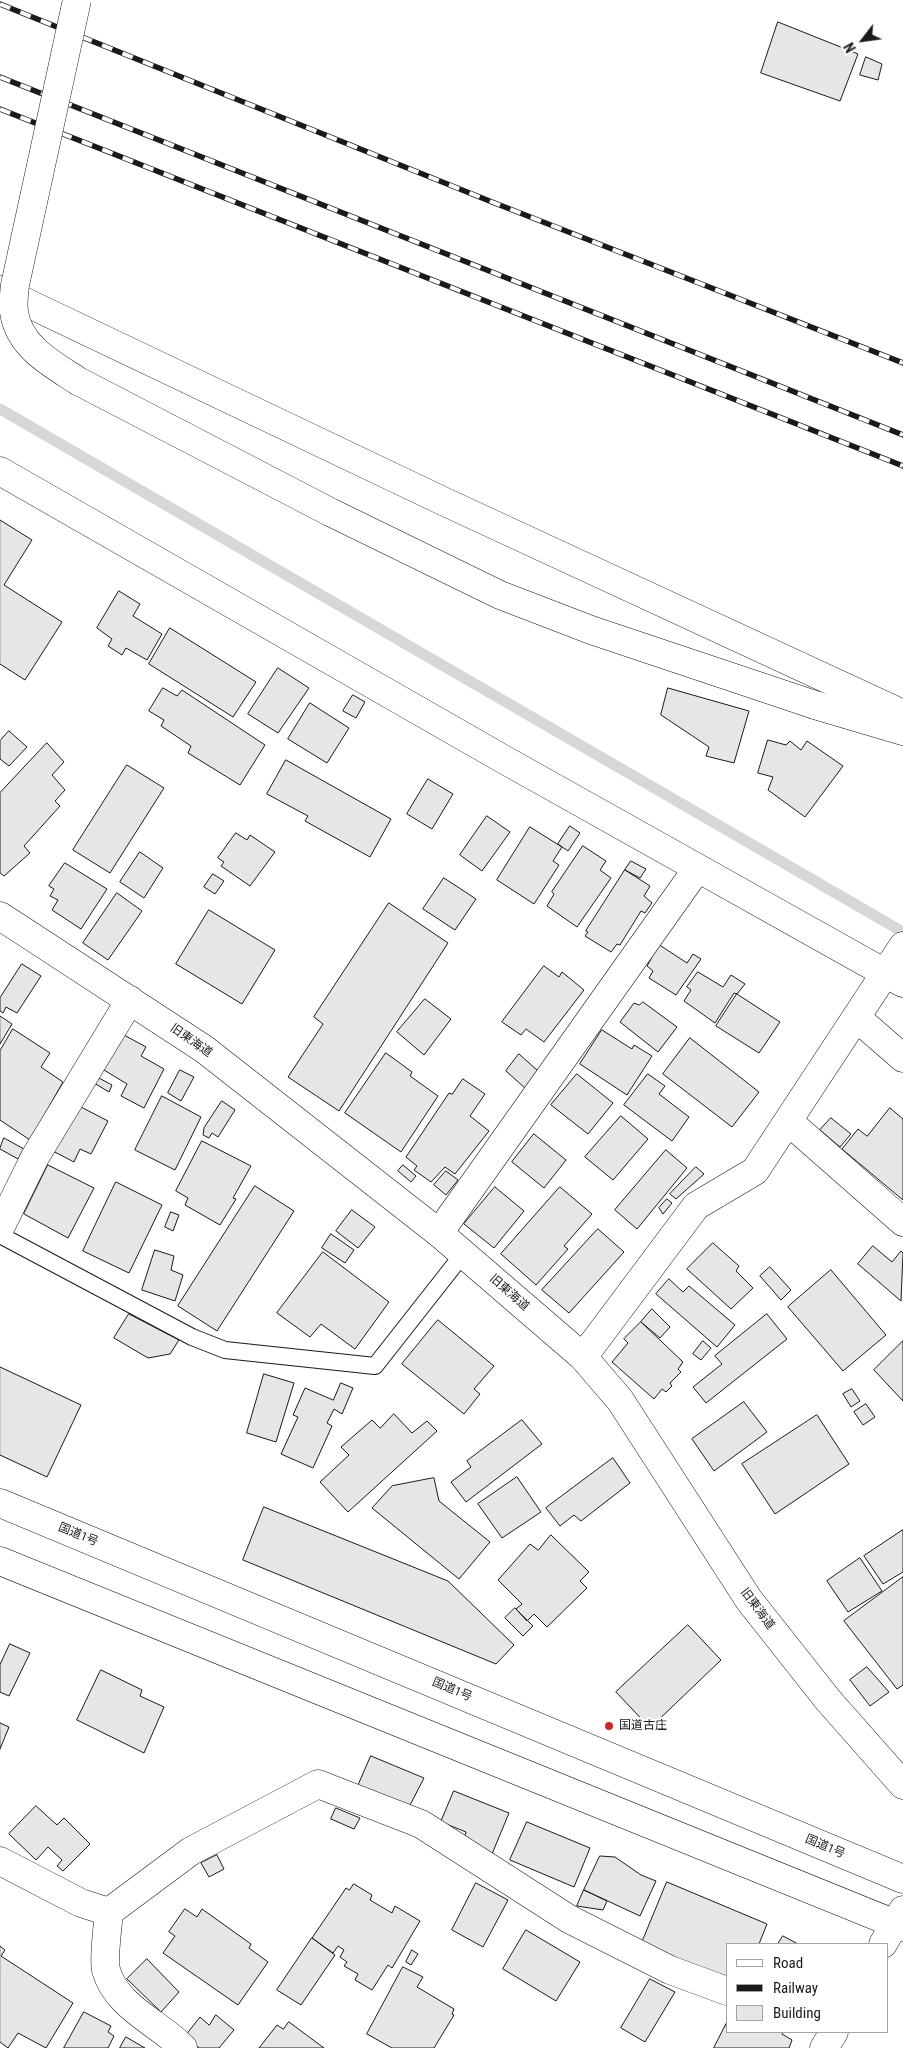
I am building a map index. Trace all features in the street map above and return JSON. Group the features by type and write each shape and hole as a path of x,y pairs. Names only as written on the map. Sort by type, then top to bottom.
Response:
{"main road":[{"path":"77,0 14,285 14,313 23,336 43,359 78,381 321,508 500,595 591,630 815,705 903,731"},
{"path":"0,290 444,502 903,714"},
{"path":"0,471 697,869 894,979"},
{"path":"439,1233 697,869"},
{"name":"旧東海道","path":"0,916 204,1049 439,1233 583,1357 620,1400 749,1600 828,1700 903,1785"},
{"path":"583,1357 696,1206 755,1171 857,1018 894,979 903,946"},
{"path":"0,1228 35,1157 130,1000"},
{"path":"857,1018 903,1058"},
{"path":"788,1121 903,1222"},
{"name":"国道1号","path":"0,1503 903,1879"},
{"path":"0,1561 896,1926"},
{"path":"183,2048 171,2036 119,1995 106,1969 109,1912 191,1850 318,1784 421,1824 569,1919 670,1970 726,1992"},
{"path":"0,1861 80,1903 109,1912"},
{"path":"824,2048 832,2033"}],"lane":[{"path":"0,1235 192,1337 226,1350 375,1366 463,1254"}],"building":[{"path":"778,22 858,54 840,101 761,73"},
{"path":"866,57 882,64 878,80 860,75"},
{"path":"0,520 32,540 4,585 62,622 25,680 0,664"},
{"path":"119,591 140,604 133,616 162,634 147,660 126,648 122,655 108,646 112,639 97,628"},
{"path":"170,628 256,682 233,717 149,664"},
{"path":"278,668 309,688 278,733 248,714"},
{"path":"163,688 177,696 182,690 265,745 240,785 188,753 191,746 161,726 164,720 149,711"},
{"path":"668,688 749,711 734,763 706,756 709,747 661,715"},
{"path":"353,695 365,702 356,718 343,711"},
{"path":"310,703 349,728 327,763 288,739"},
{"path":"9,731 27,747 9,766 0,759 0,741"},
{"path":"768,740 786,745 790,741 801,750 807,741 843,766 805,817 768,790 773,777 758,773"},
{"path":"47,743 64,762 52,775 65,790 55,801 60,806 24,846 30,853 4,876 0,873 0,793"},
{"path":"286,760 391,819 370,857 305,821 308,816 267,794"},
{"path":"127,765 164,788 110,873 73,850"},
{"path":"428,779 453,794 432,829 407,814"},
{"path":"487,816 510,832 482,871 460,855"},
{"path":"570,826 580,833 568,851 558,844"},
{"path":"530,827 562,847 553,861 559,865 534,904 497,880"},
{"path":"236,833 247,840 250,835 275,852 250,886 221,866 224,862 218,858"},
{"path":"583,846 606,861 600,870 611,878 577,927 547,906 554,894 552,892"},
{"path":"140,852 163,868 144,898 120,882"},
{"path":"631,861 646,869 640,878 625,870"},
{"path":"65,863 107,889 81,929 52,910 58,900 50,896 54,889 49,886"},
{"path":"625,870 650,886 644,896 652,903 645,913 641,911 620,945 617,944 611,952 585,936 588,932 586,931"},
{"path":"213,874 224,881 215,894 204,887"},
{"path":"444,878 476,899 455,930 423,909"},
{"path":"117,893 142,911 108,960 83,943"},
{"path":"389,903 448,943 339,1111 288,1077 323,1024 314,1017"},
{"path":"209,910 275,950 242,1004 176,964"},
{"path":"658,944 687,963 693,954 701,959 676,995 649,978 653,971 647,966 652,957 649,955"},
{"path":"22,964 41,976 17,1013 6,1007 3,1013 0,1011 0,998"},
{"path":"544,966 559,977 562,972 584,990 544,1042 526,1029 521,1035 502,1022"},
{"path":"698,972 723,987 731,975 745,984 737,994 734,993 715,1023 684,1001 691,990 687,987"},
{"path":"737,994 780,1022 759,1053 716,1026"},
{"path":"425,999 451,1019 424,1055 397,1032"},
{"path":"643,1002 677,1027 658,1052 620,1022 634,1003 639,1005"},
{"path":"0,1016 12,1024 0,1044"},
{"path":"13,1029 50,1053 41,1067 63,1082 30,1140 0,1120 0,1051"},
{"path":"602,1030 632,1049 634,1045 652,1056 627,1095 580,1064"},
{"path":"124,1035 146,1047 141,1056 164,1069 144,1108 121,1096 127,1084 104,1070"},
{"path":"690,1038 759,1092 732,1127 663,1074"},
{"path":"386,1053 412,1072 410,1076 438,1096 401,1152 345,1113"},
{"path":"519,1054 538,1071 526,1089 506,1071"},
{"path":"180,1070 194,1077 181,1101 168,1093"},
{"path":"577,1074 613,1103 588,1134 551,1105"},
{"path":"648,1074 665,1086 659,1094 689,1117 672,1141 624,1105"},
{"path":"97,1077 112,1085 109,1092 94,1083"},
{"path":"463,1079 485,1094 470,1116 489,1131 455,1174 445,1167 431,1182 414,1170 417,1166 406,1157 449,1093 452,1094"},
{"path":"162,1096 201,1117 175,1170 135,1150"},
{"path":"222,1101 235,1110 218,1137 212,1133 209,1138 203,1135 204,1128"},
{"path":"77,1105 108,1121 91,1154 80,1149 74,1162 47,1148"},
{"path":"890,1108 903,1119 903,1200 842,1149 858,1129 867,1136"},
{"path":"621,1116 648,1139 613,1180 585,1157"},
{"path":"831,1118 851,1134 840,1147 820,1130"},
{"path":"534,1134 566,1160 544,1188 512,1162"},
{"path":"4,1138 24,1149 18,1159 0,1149"},
{"path":"202,1141 251,1166 233,1198 236,1199 220,1225 185,1205 188,1198 176,1191"},
{"path":"666,1150 687,1168 637,1229 615,1210"},
{"path":"48,1165 94,1188 68,1238 24,1214"},
{"path":"403,1165 416,1176 411,1182 398,1171"},
{"path":"696,1167 704,1174 676,1199 670,1194"},
{"path":"446,1171 458,1180 446,1195 434,1185"},
{"path":"116,1182 162,1205 129,1273 83,1251"},
{"path":"255,1186 294,1211 217,1331 178,1306"},
{"path":"495,1187 524,1211 494,1248 464,1224"},
{"path":"560,1187 592,1214 564,1246 568,1249 536,1285 501,1254"},
{"path":"667,1199 672,1203 663,1214 659,1208"},
{"path":"352,1210 375,1227 358,1248 336,1231"},
{"path":"171,1212 179,1215 173,1231 165,1227"},
{"path":"598,1229 624,1252 569,1313 542,1290"},
{"path":"331,1234 354,1250 345,1263 322,1248"},
{"path":"713,1243 739,1266 736,1271 753,1288 731,1309 687,1269"},
{"path":"873,1246 892,1262 901,1251 903,1253 901,1301 858,1264"},
{"path":"155,1250 174,1256 171,1270 183,1275 175,1301 142,1290"},
{"path":"323,1252 389,1302 355,1349 321,1324 310,1337 277,1313"},
{"path":"770,1267 791,1290 781,1300 760,1276"},
{"path":"831,1270 886,1335 843,1371 788,1307"},
{"path":"669,1279 683,1292 689,1286 735,1325 717,1347 656,1294"},
{"path":"652,1309 670,1327 660,1338 641,1322"},
{"path":"129,1314 179,1340 170,1354 148,1358 114,1338"},
{"path":"767,1314 787,1339 706,1403 693,1387 722,1364 715,1356"},
{"path":"438,1320 494,1366 474,1389 480,1394 464,1414 402,1364"},
{"path":"641,1322 683,1362 678,1369 681,1372 670,1383 672,1386 666,1392 662,1389 654,1399 612,1362 628,1343 624,1339"},
{"path":"703,1341 711,1348 701,1360 693,1354"},
{"path":"903,1341 903,1401 874,1370"},
{"path":"0,1367 81,1405 47,1477 0,1455"},
{"path":"264,1374 294,1383 276,1442 247,1433"},
{"path":"341,1383 353,1388 342,1414 334,1409 327,1423 332,1426 313,1468 281,1454 298,1417 293,1415 305,1388 333,1400"},
{"path":"852,1389 860,1401 851,1407 843,1394"},
{"path":"744,1402 767,1432 714,1471 692,1439"},
{"path":"866,1404 875,1417 863,1425 854,1412"},
{"path":"394,1414 412,1433 427,1421 437,1431 348,1512 320,1482 349,1455 341,1447 372,1420 380,1428"},
{"path":"817,1415 849,1464 775,1514 742,1464"},
{"path":"522,1420 542,1444 466,1502 451,1482 471,1467 467,1461"},
{"path":"613,1458 630,1483 581,1521 574,1515 560,1526 546,1508"},
{"path":"517,1477 541,1512 502,1538 478,1504"},
{"path":"434,1478 439,1501 490,1542 459,1579 372,1508 392,1486"},
{"path":"264,1507 448,1581 514,1645 496,1664 243,1560"},
{"path":"903,1530 903,1572 883,1584 864,1556"},
{"path":"551,1535 589,1572 580,1581 587,1588 547,1627 534,1614 527,1621 516,1609 522,1604 498,1580 530,1544 538,1550"},
{"path":"860,1558 882,1591 848,1612 827,1581"},
{"path":"903,1577 903,1685 897,1689 844,1621"},
{"path":"515,1608 533,1626 523,1636 505,1618"},
{"path":"688,1625 721,1660 650,1728 616,1692"},
{"path":"10,1644 30,1653 9,1696 0,1692 0,1665"},
{"path":"867,1667 889,1692 870,1706 850,1680"},
{"path":"101,1670 142,1690 140,1696 164,1707 144,1753 77,1720"},
{"path":"0,1723 9,1727 0,1749"},
{"path":"371,1756 424,1778 408,1809 358,1786"},
{"path":"454,1791 509,1813 492,1854 463,1842 466,1832 441,1822"},
{"path":"36,1806 57,1825 64,1818 90,1844 63,1871 57,1866 62,1860 48,1847 36,1860 9,1834"},
{"path":"336,1808 360,1818 354,1829 331,1819"},
{"path":"527,1822 590,1848 574,1887 510,1860"},
{"path":"217,1855 224,1869 209,1877 201,1863"},
{"path":"600,1856 615,1857 641,1875 656,1881 640,1916 584,1890"},
{"path":"667,1882 767,1924 759,1943 726,1943 726,1980 641,1945"},
{"path":"476,1883 508,1900 483,1947 452,1930"},
{"path":"354,1884 372,1895 370,1900 392,1913 395,1906 420,1921 392,1968 388,1965 372,1990 355,1980 358,1974 344,1966 347,1962 340,1957 344,1950 338,1946 333,1953 312,1938 346,1888 349,1890"},
{"path":"584,1890 607,1901 603,1910 577,1906"},
{"path":"185,1909 197,1917 202,1909 251,1944 249,1948 268,1962 238,2005 163,1953 175,1936 169,1932"},
{"path":"526,1930 580,1962 556,2001 503,1969"},
{"path":"783,1936 796,1943 779,1943"},
{"path":"312,1938 335,1955 301,2005 277,1990"},
{"path":"0,1946 5,1950 1,1956 73,2003 46,2048 18,2033 8,2048 0,2042"},
{"path":"412,1950 418,1954 411,1965 406,1962"},
{"path":"147,1959 179,1992 161,2012 127,1979"},
{"path":"403,1967 423,1977 417,1987 454,2009 452,2014 454,2015 434,2048 392,2048 367,2034"},
{"path":"650,1979 675,1992 645,2042 621,2028"},
{"path":"84,2012 111,2026 108,2032 114,2036 108,2048 64,2048"},
{"path":"216,2015 234,2030 219,2048 199,2048 185,2036 200,2017 209,2025"},
{"path":"289,2022 324,2048 259,2048 277,2025 283,2029"},
{"path":"726,2024 726,2033 782,2033 792,2040 789,2048 714,2048"},
{"path":"126,2037 145,2048 120,2048"}],"waterway":[{"path":"0,409 903,932"}],"railway":[{"path":"0,4 492,202 903,363"},
{"path":"0,77 903,435"},
{"path":"0,109 903,466"}],"place":[{"name":"国道古庄","path":"609,1726"}]}
